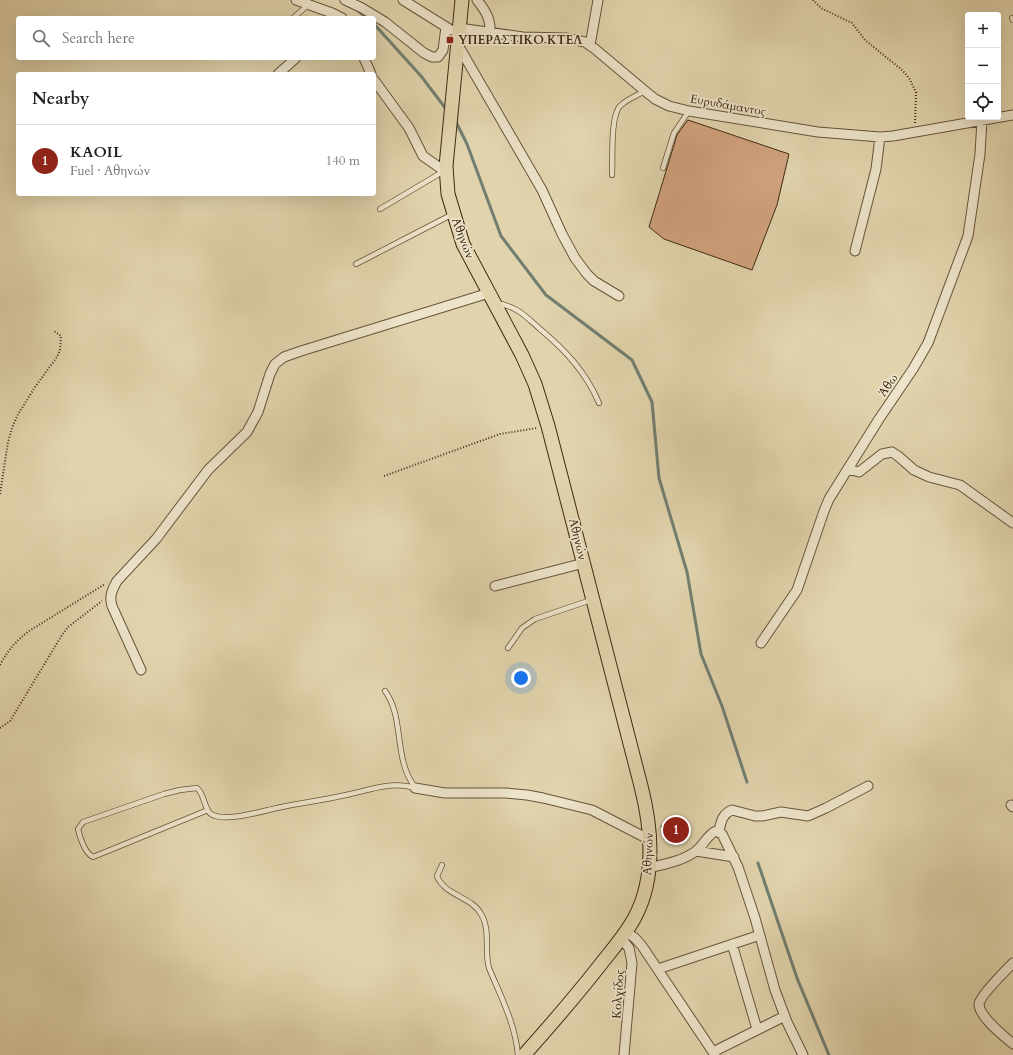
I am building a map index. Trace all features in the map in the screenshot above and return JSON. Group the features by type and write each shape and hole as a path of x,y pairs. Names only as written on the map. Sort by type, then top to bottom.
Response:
{"main road":[{"name":"Αθηνών","path":"462,0 455,29 458,45 445,170 447,189 462,244 492,298 529,371 548,426 647,811 650,840 649,868 642,899 635,916 623,935 576,995 524,1055"}],"street":[{"path":"296,0 336,16"},
{"path":"345,0 380,18 424,53 432,57 438,57 442,53 455,29 403,0"},
{"path":"477,0 488,17 490,32"},
{"path":"590,45 598,0"},
{"name":"Ευρυδάμαντος","path":"455,29 523,37 566,38 579,40 590,45 645,91 669,106 689,111 818,132 880,137 977,120"},
{"path":"458,45 542,190 562,234 575,258 594,281 619,296"},
{"path":"280,72 294,60"},
{"path":"365,60 370,72"},
{"path":"376,83 409,128 423,156 445,170"},
{"name":"Ευρυδάμαντος","path":"1001,117 1013,115"},
{"name":"Άθω","path":"761,643 797,590 824,511 848,468 879,419 913,370 928,343 968,236 980,154 982,120"},
{"path":"855,251 876,169 880,137"},
{"path":"141,670 112,606 110,596 113,588 120,578 156,539 208,470 240,440 251,426 276,362 284,357 301,351 492,298"},
{"path":"848,468 859,472 882,454 892,452 914,470 929,477 960,485 1013,523"},
{"path":"495,586 584,563"},
{"path":"719,832 723,816 732,810 755,816 781,812 808,816 868,786"},
{"path":"416,788 445,793 506,793 543,798 592,810 650,840"},
{"path":"649,868 684,858 696,851 711,834 719,832"},
{"path":"719,832 726,838 734,857 748,896 775,990 803,1055"},
{"path":"696,851 734,857"},
{"path":"623,935 638,941 714,1053 785,1016"},
{"name":"Κολχίδος","path":"623,935 629,948 632,963 624,1055"},
{"path":"658,969 760,935"},
{"path":"732,944 757,1030"},
{"path":"1013,963 985,994 979,1004 984,1016 1013,1044"}],"lane":[{"path":"295,16 308,4"},
{"path":"612,175 616,113 627,101 645,91"},
{"path":"663,168 674,133 689,111"},
{"path":"380,209 445,170"},
{"path":"356,264 453,214"},
{"path":"492,298 509,305 520,312 560,345 586,378 599,403"},
{"path":"508,648 522,628 536,619 593,599"},
{"path":"385,690 393,705 407,775 416,788"},
{"path":"208,810 94,857 91,856 86,849 78,829 83,822 164,794 189,788 197,788 201,791 211,814 239,816 343,796 388,785 400,784 416,788"},
{"path":"442,865 437,876 440,883 474,905 482,914 487,938 486,960 510,1015 516,1037 518,1055"}],"path":[{"path":"813,0 822,8 852,23 865,40 902,70 909,78 916,92 914,132"},
{"path":"0,494 8,442 17,416 35,387 57,357 60,350 61,336 54,331"},
{"path":"384,476 500,434 548,426"},
{"path":"0,665 12,645 29,631 98,588 120,578"},
{"path":"0,728 10,721 68,627 110,596"}],"building":[{"path":"688,120 789,154 777,205 752,270 664,239 649,227 677,135"},
{"path":"672,823 674,834 664,837 661,826"}],"waterway":[{"path":"357,10 364,16"},
{"path":"376,26 421,76 446,109"},
{"path":"455,120 467,144 501,236 546,295 632,360 652,402 659,478 687,572 701,654 722,706 747,782"},
{"path":"758,863 797,978 829,1055"}],"place":[{"name":"ΥΠΕΡΑΣΤΙΚΟ ΚΤΕΛ","path":"450,40"},
{"name":"KAOIL","path":"676,830"}]}
